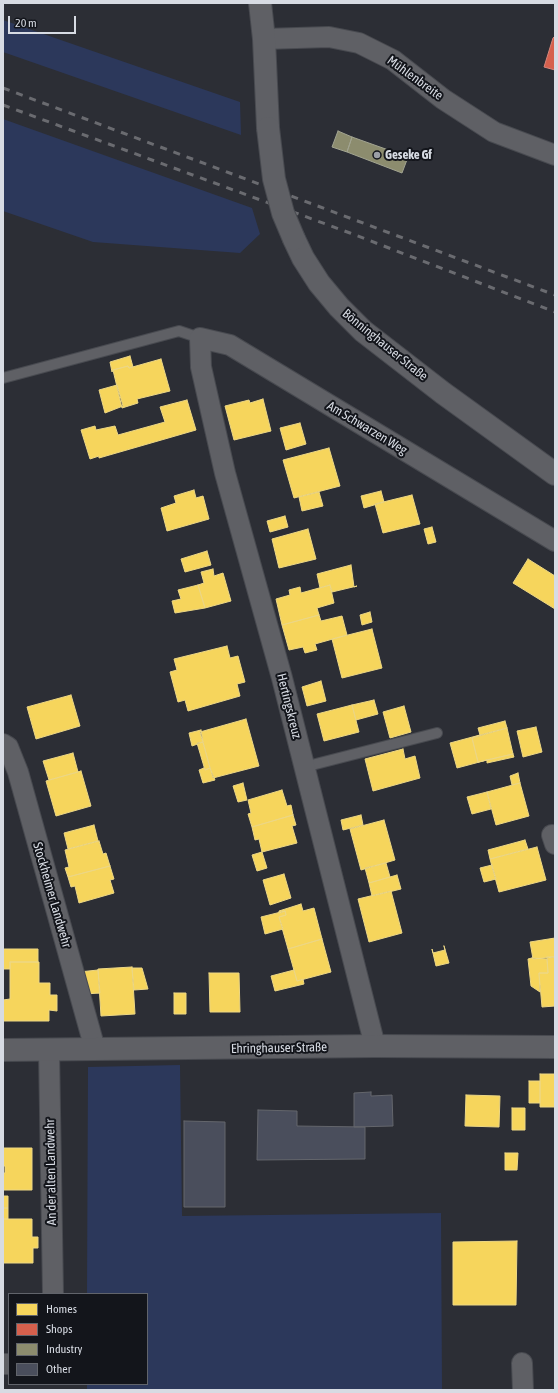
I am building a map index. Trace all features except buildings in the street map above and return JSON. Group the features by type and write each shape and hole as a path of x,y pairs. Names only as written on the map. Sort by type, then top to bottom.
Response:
{"main road":[{"name":"Bönninghauser Straße","path":"260,3 264,39 268,128 274,179 283,213 303,258 319,283 339,307 363,331 443,393 555,474"},
{"name":"Ehringhauser Straße","path":"3,1050 375,1046 555,1047"}],"street":[{"name":"Mühlenbreite","path":"264,39 329,37 359,43 393,60 443,99 494,132 555,155"},
{"name":"Hertingskreuz","path":"200,338 201,367 225,473 282,678 375,1046"},
{"name":"Am Schwarzen Weg","path":"200,338 230,345 555,541"},
{"name":"Stockheimer Landwehr","path":"3,744 8,747 18,772 95,1049"},
{"name":"An der alten Landwehr","path":"49,1050 53,1293"},
{"path":"522,1362 523,1390"}],"lane":[{"path":"3,378 179,331 200,338"},
{"path":"304,767 437,733"}],"shaded area":[{"path":"3,20 240,102 241,135 3,52"},
{"path":"3,119 252,208 260,234 240,253 93,242 3,211"},
{"path":"180,1065 182,1216 441,1213 442,1390 87,1390 87,1385 148,1385 148,1293 87,1293 88,1067"}],"railway":[{"path":"3,88 555,295"},
{"path":"3,105 350,233 555,312"}],"place":[{"name":"Geseke Gf","path":"377,155"}]}
